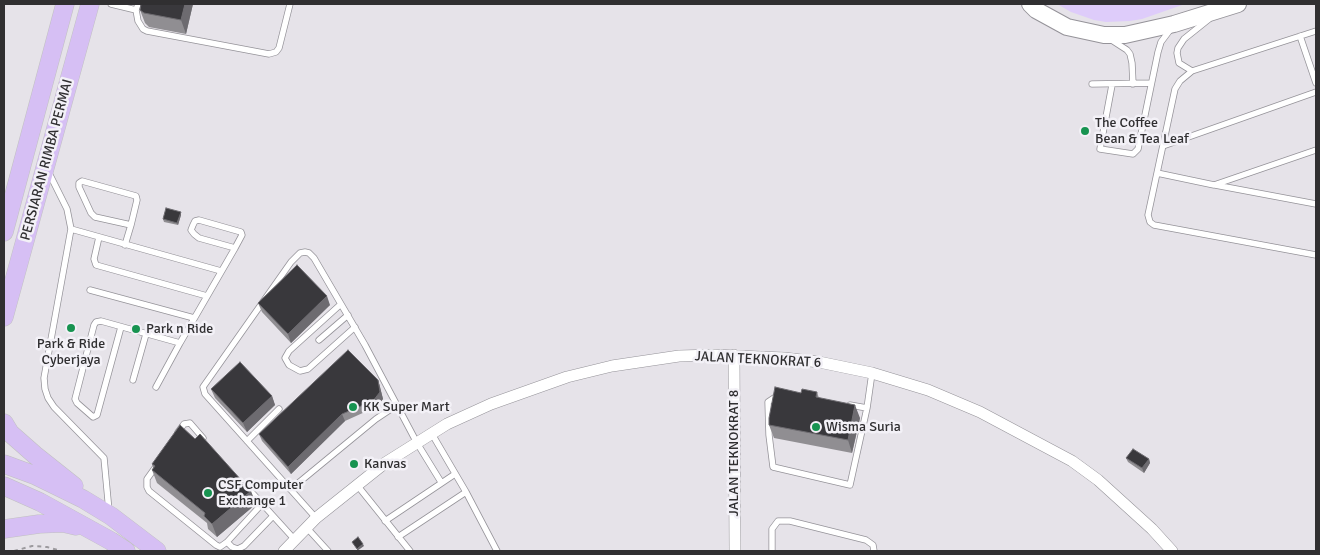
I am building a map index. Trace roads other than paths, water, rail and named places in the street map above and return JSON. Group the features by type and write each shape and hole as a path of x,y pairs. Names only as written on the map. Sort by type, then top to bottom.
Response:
{"main road":[{"name":"PERSIARAN RIMBA PERMAI","path":"4,232 65,4"},
{"name":"PERSIARAN RIMBA PERMAI","path":"4,327 6,310 90,4"},
{"path":"1030,4 1036,10 1067,28 1104,35 1125,35 1174,24 1238,4"},
{"path":"4,220 15,189"},
{"path":"4,423 10,433 35,456 110,513 134,534"},
{"path":"4,464 61,487 111,516 157,551"},
{"path":"4,486 40,502 87,527 126,551"},
{"path":"4,529 62,523 87,527"}],"street":[{"name":"JALAN TEKNOKRAT 6","path":"284,551 316,518 386,463 447,424 491,404 567,377 612,366 679,356 734,355 819,362 872,373 928,390 980,412 1072,461 1098,480 1152,529 1172,551"},
{"name":"JALAN TEKNOKRAT 8","path":"734,355 735,551"}],"lane":[{"path":"111,4 137,7 140,26 147,31 269,54 276,52 279,48 290,4"},
{"path":"1192,71 1177,59 1178,48 1184,39 1220,10"},
{"path":"1112,84 1100,149 1133,154 1138,150 1155,60 1161,42 1174,24"},
{"path":"1316,30 1192,71 1177,85 1148,215 1150,222 1154,225 1316,256"},
{"path":"1104,35 1130,54 1133,84"},
{"path":"1300,36 1316,83"},
{"path":"1092,84 1151,83"},
{"path":"1163,146 1316,92"},
{"path":"1214,185 1316,150"},
{"path":"45,164 67,210 71,229 44,378 45,389 54,407 104,458 110,513"},
{"path":"1157,173 1316,204"},
{"path":"126,245 131,225 137,200 136,196 82,181 80,183 79,187 91,213 95,216 131,225"},
{"path":"156,387 194,318 235,248 242,235 241,232 199,220 195,221 192,225 191,230 199,238 235,248"},
{"path":"71,229 221,271"},
{"path":"99,237 94,259 96,265 207,296"},
{"path":"316,518 206,394 203,387 204,382 300,253 309,253 314,258 355,327 417,443 441,482"},
{"path":"90,290 194,318"},
{"path":"341,304 289,351 285,358 289,365 300,371 308,369 355,327"},
{"path":"319,340 348,315"},
{"path":"121,327 97,415 93,417 75,399 96,322 101,321 180,343"},
{"path":"133,380 146,334"},
{"path":"783,393 768,402 772,467 850,485 867,408 872,373"},
{"path":"839,403 867,408"},
{"path":"291,489 376,419 397,405"},
{"path":"247,441 279,410"},
{"path":"177,435 184,424 190,424 210,445"},
{"path":"432,434 466,492 497,551"},
{"path":"162,457 147,480 149,491 220,547 227,542 262,504"},
{"path":"386,521 454,474"},
{"path":"242,482 295,540"},
{"path":"357,484 410,551"},
{"path":"398,538 466,492"},
{"path":"227,542 232,547 238,549 244,546 273,516"},
{"path":"772,551 772,529 778,521 790,521 866,540 873,545 874,551"},
{"path":"307,528 328,551"},
{"path":"103,536 118,551"}],"place":[{"name":"The Coffee Bean & Tea Leaf","path":"1085,131"},
{"name":"Park & Ride Cyberjaya","path":"71,328"},
{"name":"Park n Ride","path":"136,329"},
{"name":"KK Super Mart","path":"353,407"},
{"name":"Wisma Suria","path":"816,427"},
{"name":"Kanvas","path":"354,464"},
{"name":"CSF Computer Exchange 1","path":"208,493"}]}
